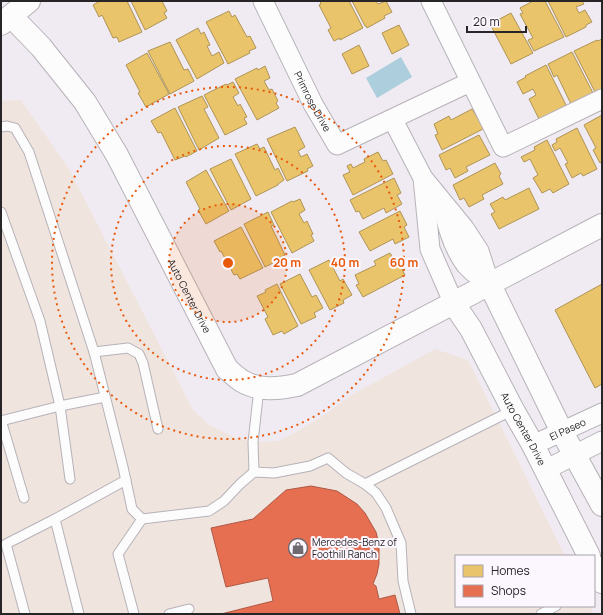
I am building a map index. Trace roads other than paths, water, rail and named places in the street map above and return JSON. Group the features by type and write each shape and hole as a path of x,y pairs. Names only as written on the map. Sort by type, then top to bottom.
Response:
{"street":[{"path":"5,15 29,1"},
{"name":"Primrose Drive","path":"262,1 313,104 337,145 393,120 470,82"},
{"path":"431,1 503,147 602,99"},
{"name":"Auto Center Drive","path":"5,15 41,47 85,102 117,156 227,369 242,381 259,388 278,389 297,385 454,304 602,225"},
{"path":"393,120 423,178 443,231 479,250 490,285 562,432 602,505"},
{"path":"423,178 442,202 443,231 430,249 454,304"},
{"name":"Auto Center Drive","path":"454,304 471,328 534,445 545,470 588,555"},
{"name":"El Paseo","path":"534,445 602,413"},
{"path":"545,470 593,444 602,441"},
{"path":"595,568 602,582"}],"lane":[{"path":"1,127 7,126 15,128 29,152 94,352 132,509 142,519"},
{"path":"1,212 40,321 60,406 70,479"},
{"path":"94,352 128,348 138,354 143,363 158,429"},
{"path":"254,472 253,442 259,388"},
{"path":"24,498 1,421 60,406 105,397"},
{"path":"365,484 514,410"},
{"path":"134,614 118,554 142,519 208,511 224,501 254,472 274,473 310,466 328,458 346,473 365,484 376,493 386,508 401,543 403,581 411,614"},
{"path":"25,614 6,544 126,480"},
{"path":"55,519 79,614"},
{"path":"541,614 554,607"},
{"path":"169,614 189,610"}],"water":[{"path":"401,57 412,77 377,98 366,78"}],"place":[{"name":"Mercedes-Benz of Foothill Ranch","path":"298,548"}]}
